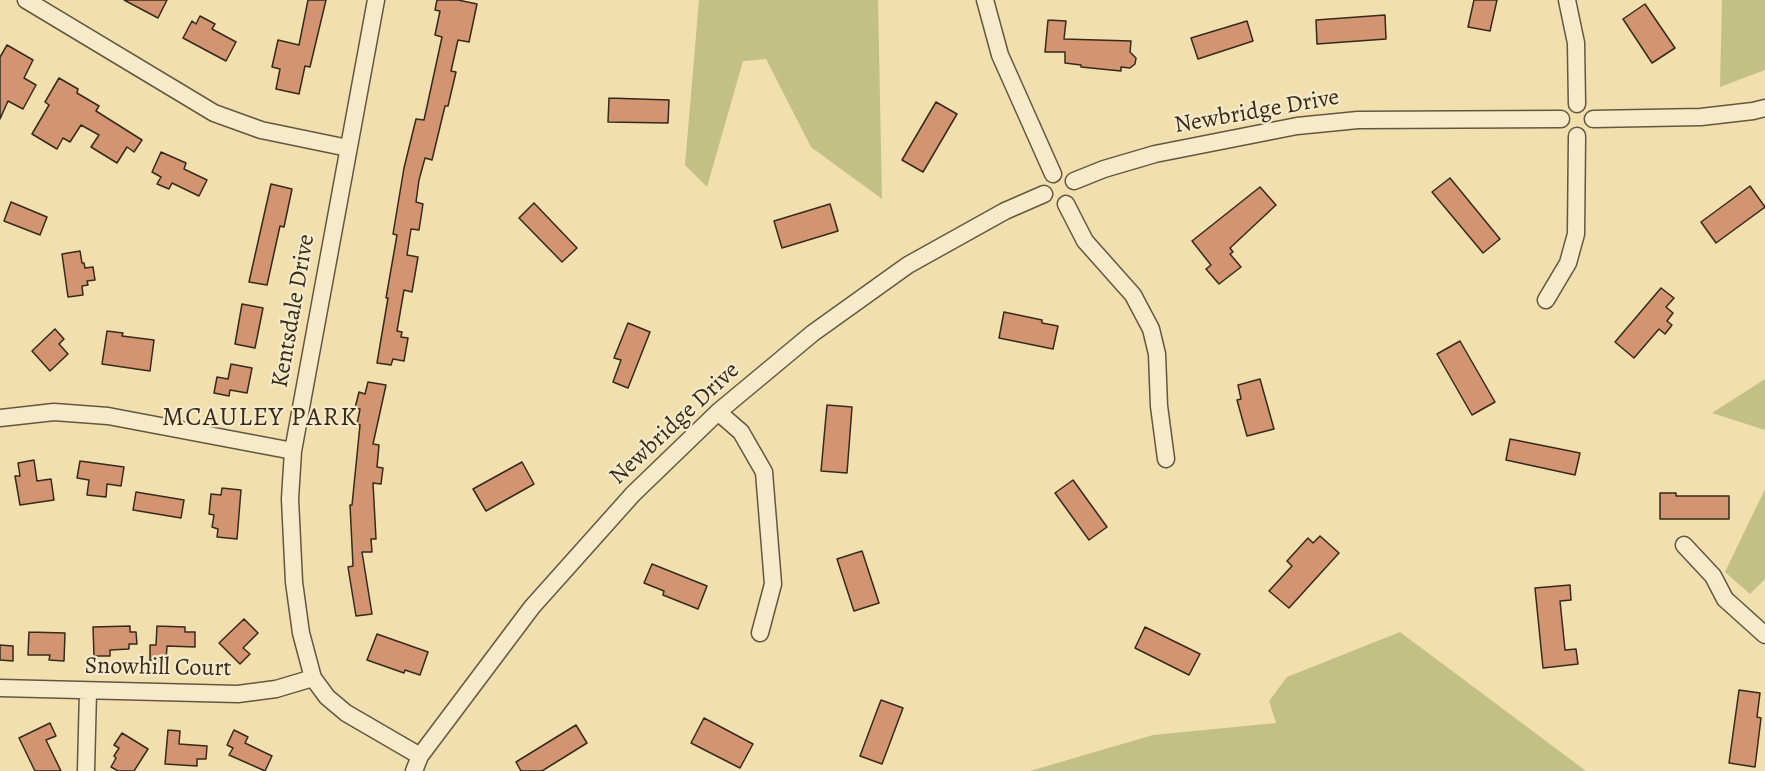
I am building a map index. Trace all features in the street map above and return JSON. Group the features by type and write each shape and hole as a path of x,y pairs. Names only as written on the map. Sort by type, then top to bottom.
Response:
{"street":[{"path":"26,0 214,113 261,130 348,148"},
{"name":"Kentsdale Drive","path":"376,0 293,451 290,499 294,582 301,633 313,678 327,697 346,713 417,763"},
{"path":"985,0 1000,55 1053,174"},
{"path":"1567,0 1576,44 1577,104"},
{"path":"1577,104 1587,107 1593,119 1588,131 1577,136 1565,131 1561,119 1567,107 1577,104"},
{"path":"1593,119 1701,117 1765,108"},
{"name":"Newbridge Drive","path":"1074,181 1104,169 1155,154 1296,126 1358,120 1561,119"},
{"path":"1546,300 1568,263 1576,234 1577,136"},
{"path":"1057,172 1067,174 1074,181 1076,192 1066,204 1051,202 1044,194 1044,184 1057,172"},
{"name":"Newbridge Drive","path":"417,763 532,607 633,495 718,412 813,333 908,265 1005,211 1044,194"},
{"path":"1066,204 1085,241 1133,295 1151,329 1157,354 1159,406 1166,459"},
{"path":"0,418 54,412 108,416 293,451"},
{"path":"718,412 741,432 764,472 773,584 760,633"},
{"path":"1684,545 1713,576 1725,599 1765,635"},
{"name":"Snowhill Court","path":"0,688 238,694 276,689 313,678"},
{"path":"86,771 88,691"}],"shaded area":[{"path":"699,0 878,0 882,199 811,147 766,59 743,61 707,187 685,165"},
{"path":"1722,0 1765,0 1765,70 1720,87"},
{"path":"1765,379 1765,430 1712,413"},
{"path":"1765,489 1765,579 1750,594 1725,572"},
{"path":"1400,632 1586,771 1030,771 1153,735 1276,723 1269,701 1287,677"}],"building":[{"path":"124,0 167,0 158,18"},
{"path":"308,0 326,0 310,67 305,66 299,94 276,89 280,69 272,67 278,40 299,45"},
{"path":"437,0 458,0 477,4 469,42 458,40 451,71 456,72 448,106 445,106 432,160 425,158 419,180 416,202 423,204 419,230 411,229 407,255 418,257 412,292 404,290 397,331 402,332 401,337 408,338 404,361 393,359 391,365 377,363 397,235 393,234 404,168 416,119 424,120 442,37 435,35 440,11 435,10"},
{"path":"1474,0 1497,0 1490,31 1468,27"},
{"path":"1645,4 1675,48 1652,63 1623,19"},
{"path":"1385,15 1386,39 1317,44 1316,20"},
{"path":"200,16 215,24 212,29 236,42 226,61 183,38 192,21 196,24"},
{"path":"1048,20 1066,21 1064,39 1131,41 1130,52 1136,58 1135,64 1130,68 1121,67 1121,71 1065,63 1065,52 1045,52"},
{"path":"1247,21 1253,41 1198,59 1191,38"},
{"path":"7,45 33,60 24,78 36,85 23,109 8,101 0,119 0,57"},
{"path":"59,78 78,89 77,93 99,106 96,111 142,140 134,152 127,147 117,163 91,147 99,135 81,125 70,142 63,138 57,149 32,134 49,105 45,102"},
{"path":"609,98 669,100 668,123 608,122"},
{"path":"936,102 957,114 923,172 902,160"},
{"path":"161,152 186,163 184,169 207,180 199,196 172,183 169,189 157,184 161,177 152,172"},
{"path":"1450,178 1500,239 1483,253 1432,192"},
{"path":"271,184 292,189 284,227 280,226 267,285 249,282"},
{"path":"1750,186 1765,207 1716,243 1701,222"},
{"path":"1260,187 1276,205 1230,248 1233,252 1230,254 1241,267 1219,284 1206,269 1211,265 1192,241"},
{"path":"11,202 47,217 40,235 4,221"},
{"path":"534,203 577,248 562,262 519,218"},
{"path":"830,204 838,231 782,248 774,221"},
{"path":"80,251 85,268 93,267 95,280 87,281 88,285 82,286 83,295 68,297 62,254"},
{"path":"1661,288 1674,298 1666,307 1673,313 1667,321 1672,325 1665,334 1659,329 1634,358 1615,342"},
{"path":"242,304 263,308 255,348 235,344"},
{"path":"1004,312 1058,326 1053,349 999,338"},
{"path":"628,323 650,332 628,388 613,382 621,360 614,358"},
{"path":"55,329 64,339 59,344 68,354 50,371 32,351"},
{"path":"107,331 123,333 122,336 154,340 150,371 102,364"},
{"path":"1460,341 1495,402 1472,415 1437,354"},
{"path":"231,364 252,368 247,393 230,390 229,396 214,393 217,377 228,379"},
{"path":"1260,379 1274,429 1247,436 1237,400 1241,399 1238,385"},
{"path":"368,382 386,385 373,444 379,445 377,467 383,468 381,484 373,483 376,539 371,539 372,552 362,552 372,614 356,616 348,567 353,566 350,505 352,505 360,425 357,424 360,409 355,408 359,392 365,394"},
{"path":"827,405 852,407 847,473 821,471"},
{"path":"1510,439 1580,453 1575,475 1506,460"},
{"path":"34,460 37,481 51,479 54,500 20,505 15,476 20,476 18,463"},
{"path":"80,461 124,467 121,486 107,484 106,497 87,495 89,480 77,478"},
{"path":"522,462 534,484 486,511 473,489"},
{"path":"1073,480 1107,527 1089,540 1055,493"},
{"path":"222,488 241,490 237,539 217,537 218,529 212,527 214,515 209,514 211,494 221,495"},
{"path":"136,492 184,500 181,518 133,510"},
{"path":"1660,493 1676,493 1676,496 1729,496 1729,519 1660,519"},
{"path":"1320,536 1339,553 1289,608 1269,591 1292,566 1287,561 1308,538 1313,543"},
{"path":"862,551 879,603 854,611 837,559"},
{"path":"652,564 707,586 698,609 663,595 664,591 644,583"},
{"path":"1570,585 1571,600 1560,601 1565,650 1576,649 1578,664 1543,668 1535,588"},
{"path":"244,619 258,633 243,648 250,654 240,664 219,643"},
{"path":"130,626 130,632 136,632 137,644 129,644 129,649 110,650 110,656 94,656 93,627"},
{"path":"157,626 185,627 185,632 195,632 195,647 167,646 166,661 150,660 150,645 156,645"},
{"path":"1145,627 1200,654 1189,675 1135,648"},
{"path":"29,632 65,633 64,661 49,660 50,655 28,655"},
{"path":"377,634 428,652 420,675 405,670 404,673 367,660"},
{"path":"0,645 13,646 13,661 0,660"},
{"path":"1739,690 1760,693 1757,717 1761,718 1755,767 1729,763"},
{"path":"881,700 903,708 882,764 860,756"},
{"path":"704,718 753,744 740,768 691,743"},
{"path":"50,723 56,736 46,740 61,771 35,771 19,738"},
{"path":"576,725 587,743 542,771 521,771 516,762"},
{"path":"168,730 180,731 179,744 207,746 206,759 197,759 197,766 165,764"},
{"path":"234,730 248,737 245,743 272,756 265,771 229,755 233,748 227,745"},
{"path":"122,733 148,749 134,771 118,771 111,767 119,748 114,745"}],"district":[{"name":"MCAULEY PARK","path":"260,419"}]}
